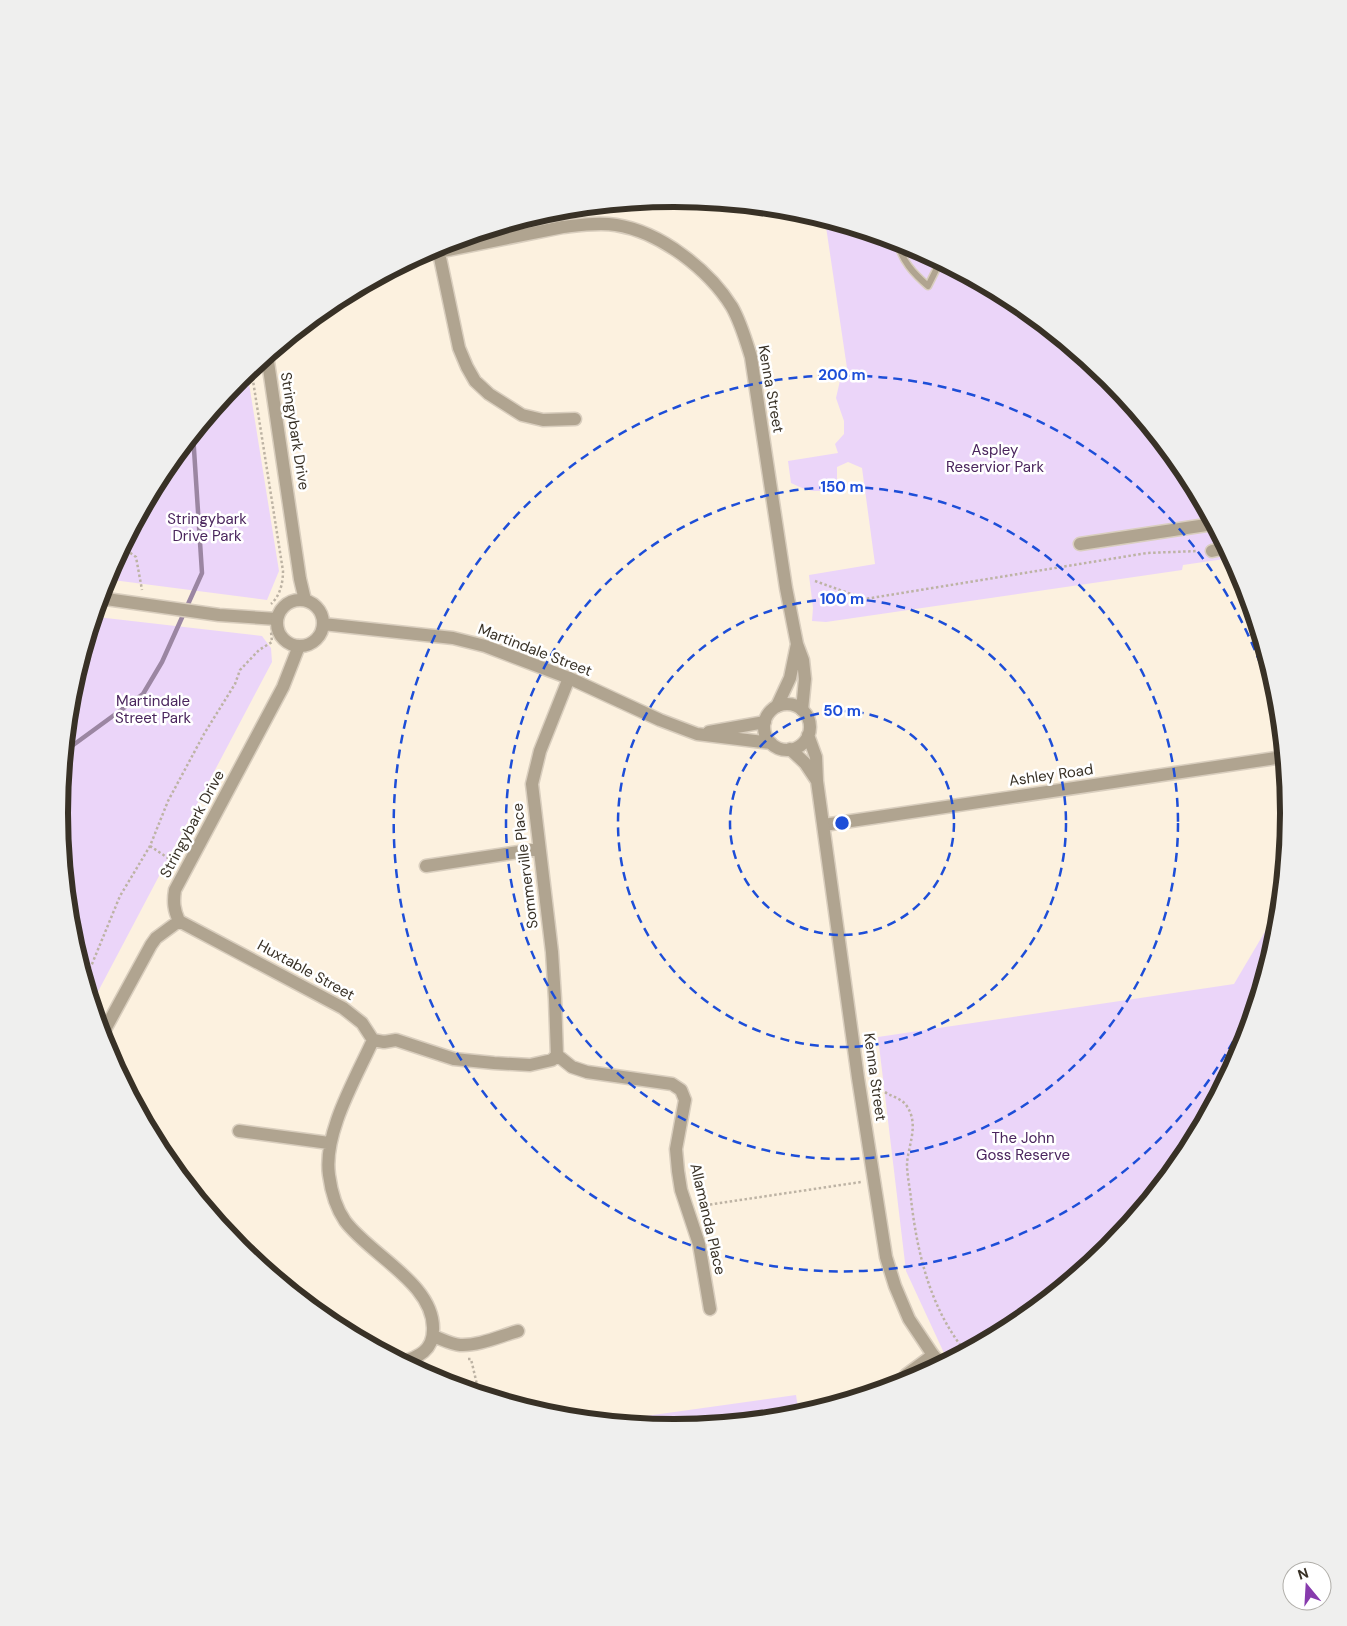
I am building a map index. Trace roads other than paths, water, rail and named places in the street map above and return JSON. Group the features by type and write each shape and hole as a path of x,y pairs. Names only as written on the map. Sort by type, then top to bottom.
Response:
{"street":[{"name":"Kenna Street","path":"446,252 563,227 615,225 646,234 686,257 717,287 733,308 752,358 786,588 797,644 803,660 805,679 802,710 809,722 808,735 816,757 817,780 886,1256 895,1286 909,1319 937,1359"},
{"path":"439,254 459,348 475,380 489,394 522,415 543,420 575,419"},
{"name":"Stringybark Drive","path":"269,362 300,579 305,600"},
{"path":"1080,544 1206,525"},
{"path":"1212,551 1219,550"},
{"path":"107,599 219,615 273,619"},
{"path":"305,600 316,606 320,611 323,624 321,631 312,642 298,646 291,644 280,634 273,619 290,602 305,600"},
{"name":"Martindale Street","path":"323,624 453,638 485,646 568,678 660,720 697,734 771,743"},
{"name":"Kenna Street","path":"764,722 767,715 777,706 790,678 797,644"},
{"name":"Stringybark Drive","path":"179,921 174,910 175,890 283,687 298,646"},
{"name":"Sommerville Place","path":"557,1055 552,952 532,784 540,751 568,678"},
{"path":"777,706 790,704 802,710"},
{"path":"697,734 764,722 765,733 771,743"},
{"path":"790,749 801,744 808,735"},
{"name":"Kenna Street","path":"771,743 776,747 790,749 805,763 817,780"},
{"name":"Ashley Road","path":"824,825 1276,757"},
{"path":"426,866 540,849"},
{"path":"107,1026 151,945 156,938 179,921"},
{"name":"Huxtable Street","path":"179,921 343,1008 362,1023 374,1040"},
{"path":"411,1359 419,1357 428,1347 433,1336 434,1319 428,1304 420,1292 362,1240 345,1220 333,1197 327,1164 329,1143 335,1124 374,1040 384,1042 396,1040 454,1059 494,1063 530,1065 552,1060 557,1055"},
{"name":"Allamanda Place","path":"557,1055 572,1067 587,1072 672,1084 681,1090 685,1100 685,1107 676,1150 680,1181 699,1244 710,1308"},
{"path":"240,1131 329,1143"},
{"path":"433,1336 460,1345 473,1344 518,1332"}],"lane":[{"path":"899,251 913,273 928,286 937,267"}],"waterway":[{"path":"72,746 143,694 162,662 202,573 194,443"}],"park label":[{"name":"Aspley Reservior Park","path":"995,458"},
{"name":"Stringybark Drive Park","path":"207,528"},
{"name":"Martindale Street Park","path":"153,710"},
{"name":"The John Goss Reserve","path":"1023,1146"}]}
